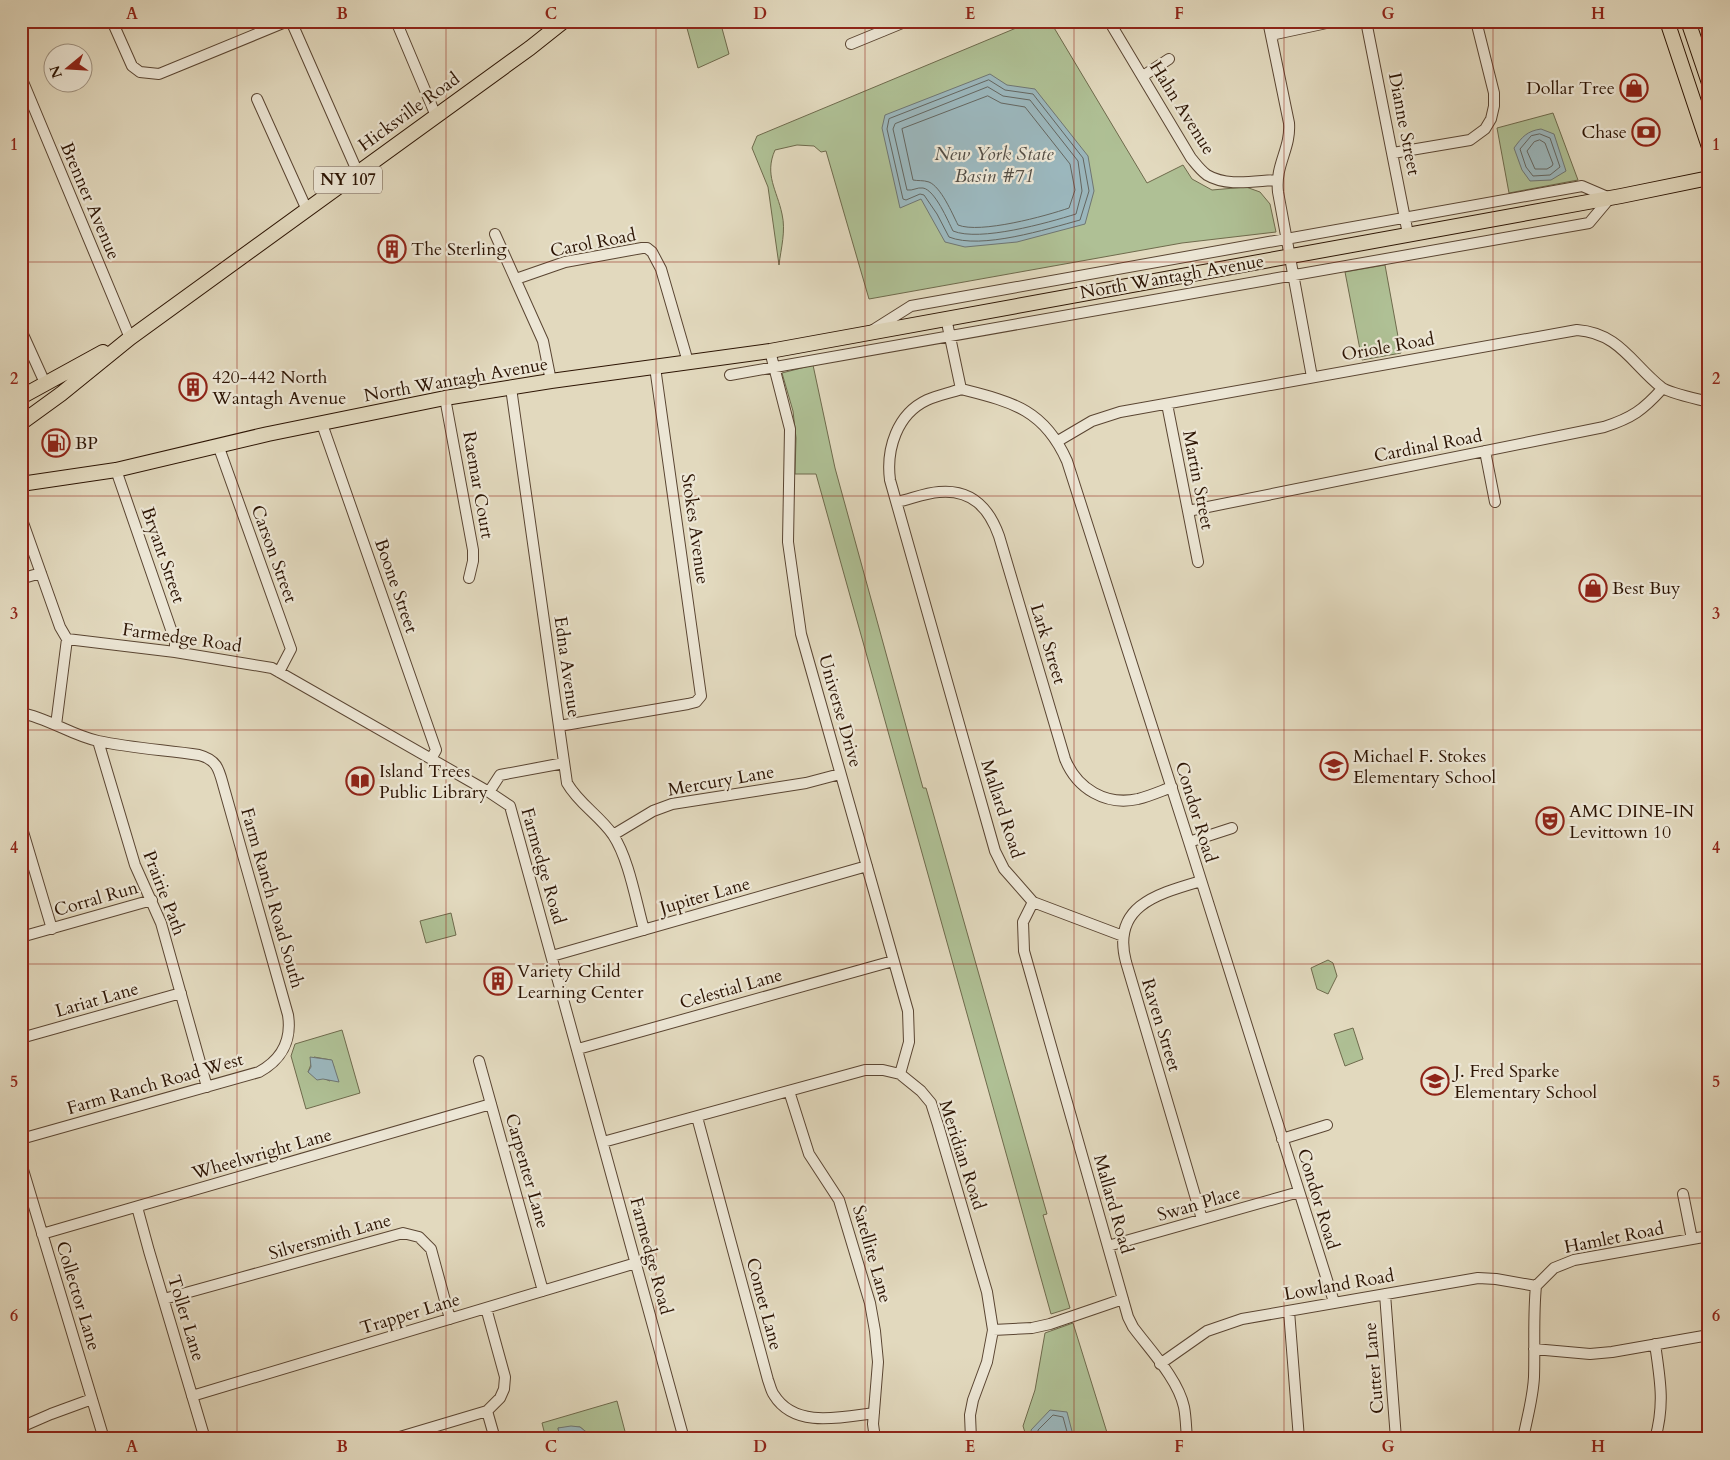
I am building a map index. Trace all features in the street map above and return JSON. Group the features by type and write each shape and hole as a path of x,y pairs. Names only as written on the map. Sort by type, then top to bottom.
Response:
{"main road":[{"name":"Hicksville Road","path":"21,423 61,394 130,338 564,21"},
{"path":"1667,21 1709,147"},
{"path":"1688,21 1709,83"},
{"name":"North Wantagh Avenue","path":"21,484 116,470 218,445 445,398 551,381 770,351 1610,198 1709,178"},
{"name":"Hicksville Road","path":"21,397 130,338"}],"street":[{"path":"112,21 132,66 140,72 158,74 290,21 358,173"},
{"path":"396,21 436,116"},
{"path":"878,21 883,31"},
{"path":"851,44 907,21"},
{"name":"Hahn Avenue","path":"1109,21 1191,158 1208,175 1219,180 1233,182 1277,180"},
{"path":"1268,21 1290,132 1277,180 1312,377"},
{"path":"1271,35 1336,21"},
{"name":"Dianne Street","path":"1366,21 1408,234"},
{"path":"1393,153 1470,140 1485,129 1491,119 1494,93 1476,21"},
{"path":"1143,76 1169,59"},
{"name":"Brenner Avenue","path":"21,77 130,338"},
{"path":"257,99 307,210"},
{"name":"North Wantagh Avenue","path":"730,375 1589,223 1610,198 1582,186 911,306 870,332"},
{"path":"495,234 543,341 551,381"},
{"name":"Carol Road","path":"516,279 565,262 647,248 652,252 661,269 688,362"},
{"path":"946,318 961,389"},
{"path":"21,330 45,383"},
{"name":"Oriole Road","path":"1058,441 1092,421 1106,416 1578,330 1598,333 1617,344 1662,389 1709,402"},
{"name":"Universe Drive","path":"770,351 790,429 788,542 801,634 908,1011 909,1042 900,1074"},
{"name":"Stokes Avenue","path":"559,726 688,704 696,702 701,696 655,367"},
{"name":"Edna Avenue","path":"511,388 567,783 580,802 595,813 622,852 644,930"},
{"name":"Condor Road","path":"961,389 1018,406 1036,418 1058,441 1074,478 1334,1302"},
{"name":"Mallard Road","path":"961,389 928,399 906,416 896,431 891,446 888,466 890,480 995,851 1004,869 1033,902 1023,922 1024,951 1123,1299 1133,1327 1173,1381 1180,1395 1184,1407 1186,1439"},
{"name":"Cardinal Road","path":"1188,511 1604,427 1624,421 1636,414 1662,389"},
{"name":"Raemar Court","path":"445,398 473,550 474,561 469,578"},
{"name":"Martin Street","path":"1167,404 1198,562"},
{"name":"Boone Street","path":"322,424 436,750 431,759"},
{"name":"Carson Street","path":"218,445 291,649 279,672"},
{"path":"1485,451 1494,502"},
{"name":"Bryant Street","path":"116,470 175,641 175,652"},
{"name":"Lark Street","path":"897,502 938,492 955,492 973,498 989,513 999,536 1065,759 1076,779 1088,790 1098,795 1118,800 1137,799 1172,788"},
{"path":"21,517 66,639 56,725"},
{"path":"21,576 26,577 41,573"},
{"name":"Farmedge Road","path":"66,639 175,652 272,668 489,792 510,806 684,1439"},
{"path":"21,713 98,741"},
{"name":"Farm Ranch Road South","path":"98,741 198,754 215,763 224,788 288,1015 290,1026 286,1043"},
{"name":"Prairie Path","path":"98,741 135,865 161,923 207,1087"},
{"path":"489,792 500,775 564,763"},
{"name":"Mercury Lane","path":"612,835 653,811 672,804 806,783 840,774"},
{"path":"21,825 52,929"},
{"path":"1189,842 1232,828"},
{"name":"Jupiter Lane","path":"552,956 867,866"},
{"path":"1033,902 1122,936 1128,921 1140,906 1159,895 1201,881"},
{"name":"Corral Run","path":"21,937 152,900"},
{"name":"Raven Street","path":"1122,936 1122,950 1202,1220"},
{"name":"Celestial Lane","path":"578,1049 893,961"},
{"name":"Lariat Lane","path":"21,1038 181,993"},
{"name":"Farm Ranch Road West","path":"21,1139 207,1087 264,1069 278,1057 286,1043"},
{"name":"Carpenter Lane","path":"479,1061 543,1291"},
{"name":"Meridian Road","path":"603,1142 865,1070 884,1070 900,1074 922,1091 931,1103 987,1292 993,1330 987,1362 973,1400 970,1415 971,1439"},
{"name":"Satellite Lane","path":"789,1091 809,1154 839,1200 870,1303 878,1362 873,1424 875,1439"},
{"name":"Wheelwright Lane","path":"42,1234 491,1104"},
{"name":"Comet Lane","path":"697,1117 768,1380 774,1395 790,1411 811,1417 830,1418 874,1413"},
{"path":"1282,1139 1327,1125"},
{"name":"Collector Lane","path":"21,1163 104,1439"},
{"name":"Swan Place","path":"1108,1246 1299,1192"},
{"path":"1683,1194 1692,1239"},
{"name":"Toller Lane","path":"137,1207 205,1439"},
{"name":"Silversmith Lane","path":"164,1300 403,1233 419,1237 430,1249 450,1319"},
{"name":"Hamlet Road","path":"1536,1286 1554,1268 1574,1260 1709,1236"},
{"name":"Trapper Lane","path":"192,1396 636,1263"},
{"name":"Lowland Road","path":"1160,1364 1192,1340 1218,1326 1242,1319 1478,1278 1536,1286"},
{"path":"1523,1439 1532,1394 1536,1286"},
{"name":"Cutter Lane","path":"1384,1294 1396,1439"},
{"path":"993,1330 1032,1328 1050,1324 1123,1299"},
{"path":"393,1439 487,1411 500,1398 504,1389 505,1377 486,1308"},
{"path":"1289,1311 1299,1439"},
{"path":"1534,1349 1590,1354 1709,1335"},
{"path":"1655,1344 1662,1404 1655,1439"},
{"path":"21,1428 92,1399"},
{"path":"487,1411 494,1439"}],"green space":[{"path":"685,21 720,21 729,54 698,68"},
{"path":"1033,21 1050,21 1147,183 1183,165 1192,179 1212,190 1246,187 1260,192 1270,204 1276,232 1182,243 869,299 826,151 821,152 814,146 797,145 775,150 772,159 771,175 783,220 779,265 768,187 752,148 757,136"},
{"path":"1553,113 1578,180 1509,193 1497,128"},
{"path":"1385,265 1401,353 1362,360 1345,272"},
{"path":"813,365 835,468 923,788 926,788 1047,1214 1043,1215 1070,1308 1051,1314 816,474 795,474 796,438 793,411 782,373"},
{"path":"451,913 456,935 426,943 420,921"},
{"path":"1328,960 1333,963 1337,976 1328,994 1317,989 1311,968"},
{"path":"1353,1028 1363,1059 1345,1066 1334,1034"},
{"path":"342,1030 360,1093 306,1109 291,1056 295,1044","holes":["314,1057 331,1060 334,1067 330,1081 308,1072"]},
{"path":"1073,1323 1109,1439 1027,1439 1023,1426 1035,1390 1045,1333"},
{"path":"617,1401 627,1439 595,1439 580,1427 558,1428 560,1439 546,1439 542,1423"}],"water":[{"name":"New York State Basin #71","path":"990,74 1007,85 1035,89 1088,156 1094,191 1085,224 1017,242 965,247 945,242 921,199 900,208 882,128 885,115"},
{"path":"1541,129 1554,134 1566,171 1551,180 1530,181 1522,170 1514,148 1525,135"},
{"path":"310,1057 332,1060 339,1082 323,1079 317,1080 308,1072 311,1067"},
{"path":"1050,1410 1067,1412 1074,1439 1034,1439 1031,1430"},
{"path":"580,1427 595,1439 560,1439 558,1428"}],"place":[{"name":"Dollar Tree","path":"1634,88"},
{"name":"Chase","path":"1646,132"},
{"name":"The Sterling","path":"392,249"},
{"name":"420-442 North Wantagh Avenue","path":"193,387"},
{"name":"BP","path":"56,443"},
{"name":"Best Buy","path":"1593,588"},
{"name":"Michael F. Stokes Elementary School","path":"1334,766"},
{"name":"Island Trees Public Library","path":"360,781"},
{"name":"AMC DINE-IN Levittown 10","path":"1550,821"},
{"name":"Variety Child Learning Center","path":"498,981"},
{"name":"J. Fred Sparke Elementary School","path":"1435,1081"}]}
